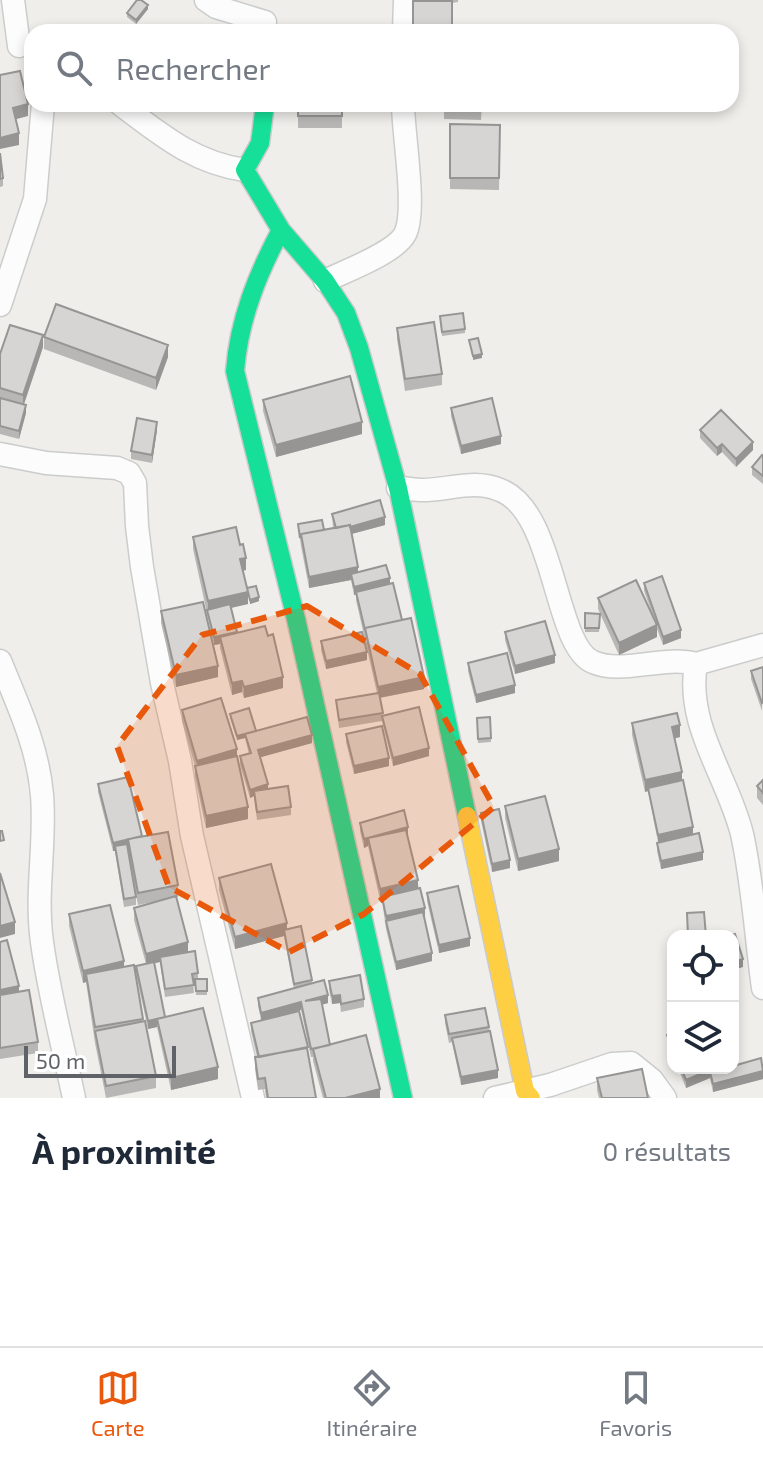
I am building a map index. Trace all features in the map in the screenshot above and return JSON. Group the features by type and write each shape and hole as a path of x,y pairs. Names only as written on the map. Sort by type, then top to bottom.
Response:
{"street":[{"path":"13,0 17,48"},
{"path":"206,0 216,7 264,18"},
{"path":"404,24 405,0"},
{"path":"0,305 35,199 42,112"},
{"path":"131,112 175,145 220,167 245,170"},
{"path":"245,170 260,143 264,112"},
{"path":"325,281 393,246 405,235 409,210 403,112"},
{"path":"245,170 281,230 325,281 346,313 359,348 398,488 528,1094"},
{"path":"281,230 248,302 235,371 296,619 403,1098"},
{"path":"0,454 46,463 117,468 129,473 135,483 142,567 162,683 180,761 192,836 253,1098"},
{"path":"398,488 423,490 480,484 504,491 523,507 546,555 578,652 593,663 612,665 683,660 696,664 763,645"},
{"path":"0,661 36,757 42,797 39,885 42,940 74,1098"},
{"path":"696,664 692,684 695,708 741,833 763,988"},
{"path":"495,1098 528,1094 612,1064 631,1063 652,1080 665,1098"}],"highlighted area":[{"path":"307,606 420,674 494,807 364,914 289,952 169,887 117,746 202,635"}],"building":[{"path":"137,0 148,5 136,20 127,13"},
{"path":"413,1 452,1 452,24 413,24"},
{"path":"20,71 24,105 13,108 19,133 0,138 0,75"},
{"path":"298,112 342,112 342,116 298,116"},
{"path":"450,124 500,125 499,178 450,178"},
{"path":"56,304 168,345 156,378 44,337"},
{"path":"463,313 465,329 442,332 440,316"},
{"path":"434,322 442,374 405,379 397,328"},
{"path":"10,325 43,335 23,395 0,388 0,354"},
{"path":"478,338 482,354 473,356 469,340"},
{"path":"350,376 362,422 276,445 263,400"},
{"path":"0,398 26,405 19,431 0,426"},
{"path":"492,398 501,436 461,446 451,408"},
{"path":"721,410 753,442 736,459 722,444 717,448 700,430"},
{"path":"137,418 157,422 152,455 131,451"},
{"path":"763,456 763,476 752,467"},
{"path":"380,500 385,517 336,528 332,514"},
{"path":"322,520 324,530 301,534 300,538 298,524"},
{"path":"350,525 358,567 309,577 301,534"},
{"path":"236,527 246,558 240,559 248,592 208,601 193,537"},
{"path":"386,565 390,578 354,587 351,574"},
{"path":"662,576 681,630 663,637 644,583"},
{"path":"636,580 657,625 619,643 598,598"},
{"path":"393,583 402,620 365,630 356,592"},
{"path":"256,586 259,597 250,600 247,588"},
{"path":"203,602 218,666 176,675 161,611"},
{"path":"230,604 237,632 214,637 207,610"},
{"path":"585,613 600,614 599,628 585,628"},
{"path":"411,618 424,677 378,687 365,628"},
{"path":"545,621 555,655 515,666 505,632"},
{"path":"265,626 268,636 273,634 283,677 244,687 242,681 232,683 220,637"},
{"path":"362,632 367,652 326,661 321,641"},
{"path":"507,653 515,685 476,695 468,663"},
{"path":"763,667 763,702 762,703 751,671"},
{"path":"379,693 383,713 339,720 336,700"},
{"path":"221,698 237,749 197,761 182,710"},
{"path":"419,707 429,748 393,758 382,716"},
{"path":"249,708 256,731 237,736 230,714"},
{"path":"677,713 680,725 672,727 682,772 645,780 632,723"},
{"path":"307,717 312,735 258,750 268,784 250,790 240,756 251,753 245,734"},
{"path":"490,717 491,738 478,739 477,718"},
{"path":"382,726 389,758 354,766 346,734"},
{"path":"237,756 248,807 206,816 195,766"},
{"path":"128,777 142,836 113,843 98,784"},
{"path":"683,780 693,827 658,835 648,788"},
{"path":"288,786 291,807 257,812 254,791"},
{"path":"545,796 559,849 518,859 505,806"},
{"path":"499,809 510,860 492,864 481,813"},
{"path":"404,810 408,827 364,839 360,823"},
{"path":"406,830 418,880 380,889 368,838"},
{"path":"168,832 178,885 138,893 128,839"},
{"path":"699,833 703,852 661,861 657,843"},
{"path":"127,844 136,897 124,899 115,846"},
{"path":"271,864 287,923 235,937 219,878"},
{"path":"0,873 15,922 0,926"},
{"path":"458,886 470,938 439,945 427,893"},
{"path":"420,888 425,908 386,916 382,897"},
{"path":"176,896 188,942 146,954 134,908"},
{"path":"110,905 124,961 83,971 69,914"},
{"path":"423,912 432,953 396,962 386,921"},
{"path":"704,912 706,930 688,930 687,913"},
{"path":"301,926 312,980 294,984 284,930"},
{"path":"7,940 19,986 0,990 0,942"},
{"path":"195,951 198,973 192,974 194,985 165,989 160,957"},
{"path":"154,962 165,1017 148,1021 136,966"},
{"path":"134,965 143,1019 95,1027 86,974"},
{"path":"360,975 364,999 341,1004 340,995 332,996 329,981"},
{"path":"195,979 207,979 207,991 196,991"},
{"path":"324,980 328,995 305,1001 321,999 330,1045 311,1049 301,1002 261,1013 258,998"},
{"path":"29,990 38,1042 0,1048 0,995"},
{"path":"203,1008 218,1067 171,1078 157,1019"},
{"path":"485,1008 489,1027 449,1034 445,1015"},
{"path":"299,1011 308,1047 259,1057 251,1023"},
{"path":"145,1021 156,1076 106,1086 95,1031"},
{"path":"490,1031 498,1070 461,1077 452,1038"},
{"path":"366,1035 380,1089 345,1098 326,1098 313,1049"},
{"path":"307,1048 316,1098 268,1098 265,1078 258,1079 255,1057"},
{"path":"761,1058 763,1071 713,1084 710,1074 739,1074 739,1064"},
{"path":"642,1069 648,1098 602,1098 597,1078"},
{"path":"684,1074 700,1074 686,1080"}],"traffic: fast":[{"path":"264,112 260,143 245,170 281,230 325,281 346,313 359,348 398,488 467,816"},
{"path":"281,230 250,298 240,334 235,371 296,619 403,1098"}],"traffic: slow":[{"path":"467,816 525,1091 531,1098"}]}
